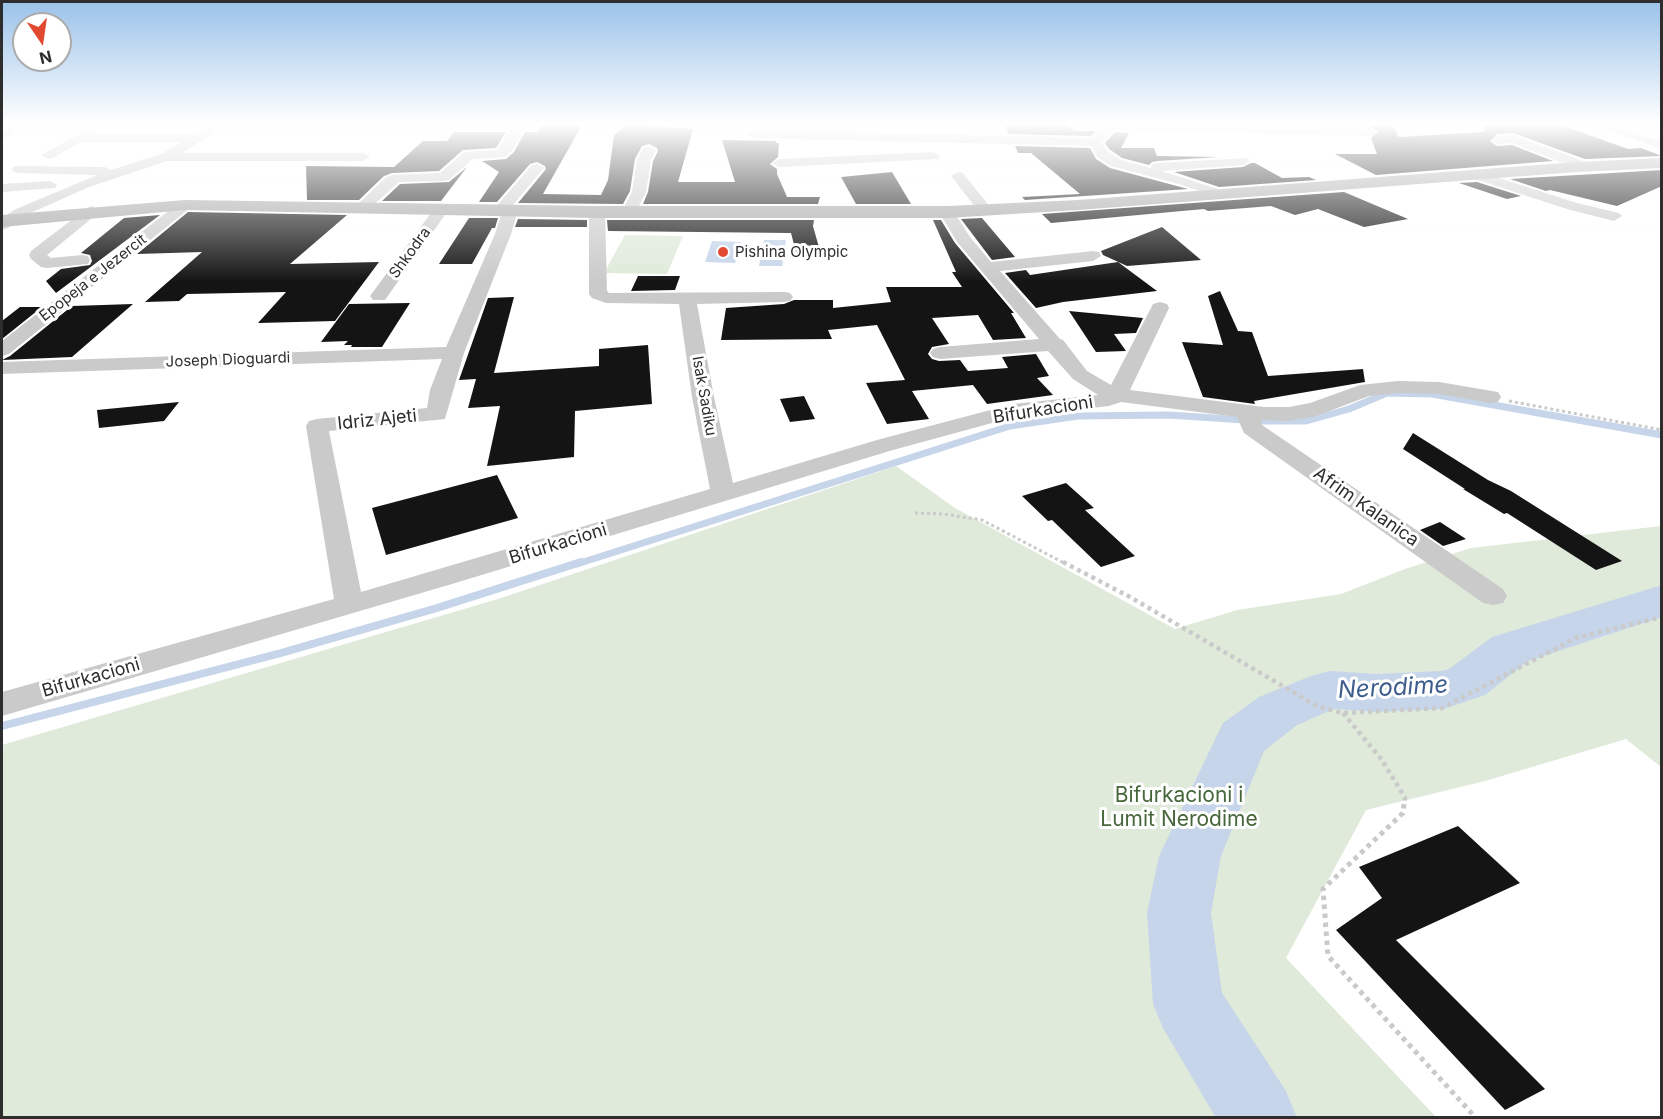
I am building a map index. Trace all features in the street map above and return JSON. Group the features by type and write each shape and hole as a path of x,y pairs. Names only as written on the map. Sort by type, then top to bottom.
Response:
{"main road":[{"name":"Epopeja e Jezercit","path":"5,222 92,211 185,205 597,212 947,212 1444,177"}],"street":[{"path":"5,222 29,208 105,177"},
{"path":"362,208 390,181 397,178 434,177"},
{"path":"506,210 530,177"},
{"path":"630,211 639,192 641,177"},
{"path":"959,177 985,210"},
{"path":"1170,177 1216,193"},
{"path":"1483,177 1572,206 1614,216"},
{"path":"2,188 84,184"},
{"name":"Epopeja e Jezercit","path":"2,350 185,205"},
{"name":"Shkodra","path":"379,296 441,209"},
{"name":"Idriz Ajeti","path":"348,603 317,426 437,414 441,390 454,353 503,234 506,210"},
{"name":"Epopeja e Jezercit","path":"82,260 47,263 38,255 92,211"},
{"path":"597,212 598,294 606,298 784,297"},
{"name":"Afrim Kalanica","path":"947,212 963,239 1056,344 1080,375 1117,396 1249,419 1316,409 1358,392 1398,387 1438,388 1490,397"},
{"path":"988,267 1093,256"},
{"name":"Isak Sadiku","path":"687,299 703,397 723,492"},
{"path":"1117,396 1160,308"},
{"path":"940,353 1056,344"},
{"name":"Joseph Dioguardi","path":"2,368 454,353"},
{"name":"Bifurkacioni","path":"2,704 348,603 442,578 885,445 1012,411 1109,400 1117,396"},
{"name":"Afrim Kalanica","path":"1249,419 1493,596"}],"path":[{"path":"1490,397 1662,430"},
{"path":"915,513 944,514 982,520 1130,597 1317,706 1342,713 1442,708 1576,638 1662,617"},
{"path":"1342,713 1382,760 1405,798 1403,813 1323,889 1328,956 1476,1118"}],"green space":[{"path":"625,235 683,236 667,274 604,273"},
{"name":"Bifurkacioni i Lumit Nerodime","path":"896,466 955,508 1175,629 1237,610 1341,594 1405,569 1471,548 1661,526 1661,767 1626,739 1485,781 1366,810 1286,958 1436,1117 2,1118 2,745 498,599"}],"water":[{"path":"764,240 786,240 782,266 759,266"},
{"name":"Pishina Olympic","path":"712,241 741,242 735,263 705,262"}],"building":[{"path":"306,177 383,177 359,200 307,200"},
{"path":"455,177 459,177 441,201 382,201 400,184 449,182"},
{"path":"496,177 519,177 497,202 479,202"},
{"path":"539,177 552,177 543,194 601,195 608,177 632,177 630,191 623,204 518,203"},
{"path":"650,177 679,177 678,182 735,182 734,177 778,177 787,197 820,197 818,204 643,204"},
{"path":"841,177 895,177 911,204 856,204"},
{"path":"1060,177 1144,177 1188,189 1025,200 1022,197 1080,194"},
{"path":"1190,177 1310,177 1316,180 1219,187"},
{"path":"1662,177 1662,186 1617,206 1550,190 1546,191 1510,179"},
{"path":"1477,182 1521,196 1507,199 1459,183"},
{"path":"1344,192 1408,219 1364,227 1318,209 1295,215 1271,206 1208,211 1204,209 1051,223 1042,214"},
{"path":"188,212 347,215 290,264 379,262 335,321 258,323 286,292 187,294 179,301 145,302 202,252 137,254"},
{"path":"160,215 56,293 46,281 61,269 90,265 92,261 90,255 81,253 124,218"},
{"path":"469,218 498,218 495,228 492,228 472,264 439,264"},
{"path":"982,218 1015,257 992,260 961,219"},
{"path":"518,219 587,220 587,227 515,227"},
{"path":"607,220 814,220 813,226 820,251 796,252 791,233 608,231"},
{"path":"933,220 941,220 955,243 1014,313 1011,313 1026,338 993,340 978,315 932,318 949,344 932,347 928,354 932,359 939,361 960,360 968,371 1008,368 1002,357 1036,354 1049,376 1037,378 1053,395 987,404 973,385 912,391 929,419 887,424 866,383 905,380 877,325 828,330 832,339 721,340 726,308 784,304 794,300 833,300 833,308 891,302 886,287 962,287 952,272 956,272"},
{"path":"1162,227 1201,260 1127,266 1103,255 1101,251"},
{"path":"1118,262 1157,291 1063,302 1036,308 1005,273 1026,270 1030,275"},
{"path":"638,276 680,276 675,290 631,291"},
{"path":"1220,291 1238,331 1252,332 1268,376 1363,369 1365,382 1254,401 1255,404 1203,397 1182,342 1223,345 1208,296"},
{"path":"514,297 494,373 599,366 599,349 648,345 652,404 575,411 574,457 487,466 500,406 468,408 476,379 459,380 488,298"},
{"path":"410,303 382,347 344,345 348,341 321,342 349,304"},
{"path":"133,304 72,357 2,360 72,306"},
{"path":"20,307 42,307 2,339 2,321"},
{"path":"1069,311 1143,318 1136,333 1114,334 1126,351 1096,352"},
{"path":"804,396 815,419 790,422 780,399"},
{"path":"179,402 164,421 99,428 97,410"},
{"path":"1413,433 1622,561 1596,570 1507,513 1504,514 1463,489 1465,489 1403,449"},
{"path":"497,475 518,518 386,555 372,508"},
{"path":"1066,483 1094,508 1085,510 1135,556 1101,567 1052,520 1048,521 1022,496"},
{"path":"1440,522 1466,539 1443,546 1420,530"},
{"path":"1458,826 1520,883 1396,940 1545,1089 1505,1110 1336,930 1382,898 1359,867"}],"waterway":[{"path":"577,564 1010,426 1078,416 1168,415 1260,421 1306,421 1349,409 1387,393 1432,394 1662,435"},
{"path":"2,726 281,653 437,608 581,562"},
{"name":"Nerodime","path":"1259,1118 1188,1004 1179,913 1190,856 1242,738 1278,711 1330,690 1376,693 1444,690 1467,682 1510,649 1662,600"}],"place":[{"name":"Pishina Olympic","path":"723,252"}]}
